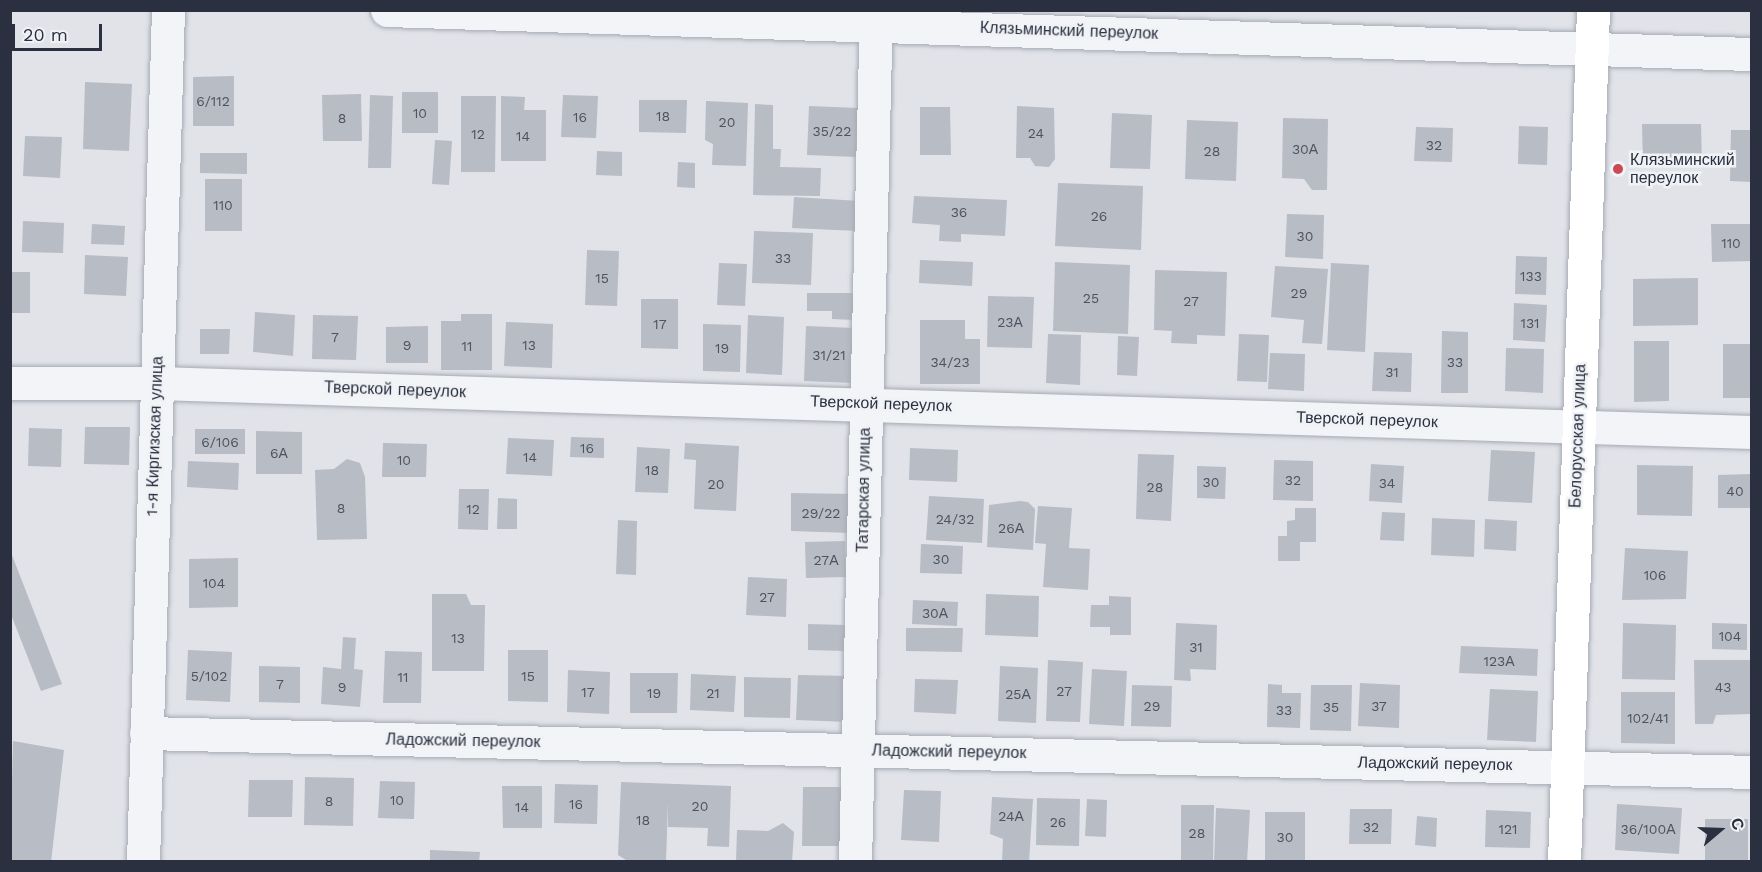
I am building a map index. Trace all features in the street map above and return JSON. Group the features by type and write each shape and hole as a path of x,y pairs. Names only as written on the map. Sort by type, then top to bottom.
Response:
{"main road":[{"name":"Белорусская улица","path":"1564,861 1593,10"}],"street":[{"name":"1-я Киргизская улица","path":"142,861 168,10"},
{"name":"Клязьминский переулок","path":"387,10 876,18 1752,54"},
{"name":"Татарская улица","path":"855,861 876,18"},
{"name":"Тверской переулок","path":"10,383 157,383 1752,432"},
{"name":"Ладожский переулок","path":"146,734 1752,772"}],"building":[{"path":"234,76 234,126 193,126 193,77"},
{"path":"85,82 132,84 129,151 83,149"},
{"path":"402,92 438,92 438,133 402,133"},
{"path":"361,94 362,141 323,141 322,95"},
{"path":"370,95 393,96 391,168 368,168"},
{"path":"563,95 598,96 596,138 561,137"},
{"path":"461,96 496,96 495,172 461,172"},
{"path":"501,96 525,97 524,110 546,110 546,161 501,161"},
{"path":"639,100 687,100 686,133 639,132"},
{"path":"706,101 748,103 746,166 712,165 713,144 705,140"},
{"path":"755,104 773,105 773,149 781,149 780,167 821,168 820,196 753,195"},
{"path":"809,106 858,108 856,157 807,155"},
{"path":"1017,106 1054,108 1055,159 1049,167 1035,166 1030,158 1016,158"},
{"path":"920,107 950,107 951,155 920,155"},
{"path":"1112,113 1152,115 1150,169 1110,168"},
{"path":"1283,118 1328,119 1327,190 1312,190 1304,179 1282,178"},
{"path":"1187,120 1238,122 1236,181 1185,179"},
{"path":"1642,124 1701,124 1702,166 1643,166"},
{"path":"1519,126 1548,127 1547,165 1518,164"},
{"path":"1416,127 1453,128 1452,162 1414,161"},
{"path":"1731,130 1752,130 1752,182 1730,181"},
{"path":"25,136 62,137 60,178 23,176"},
{"path":"435,140 452,141 449,185 432,184"},
{"path":"597,151 622,152 622,176 596,175"},
{"path":"200,153 247,153 247,174 200,173"},
{"path":"678,162 695,163 695,188 677,187"},
{"path":"205,179 242,179 242,231 205,231"},
{"path":"1058,183 1143,186 1141,250 1055,246"},
{"path":"914,196 1007,200 1005,236 961,234 961,242 939,241 940,225 912,223"},
{"path":"794,197 860,201 858,231 792,228"},
{"path":"1287,214 1324,215 1323,259 1285,257"},
{"path":"23,221 64,223 63,253 22,252"},
{"path":"92,224 125,226 124,245 91,244"},
{"path":"1711,224 1752,224 1752,261 1712,262"},
{"path":"754,231 813,233 811,285 752,283"},
{"path":"587,250 619,251 617,306 585,305"},
{"path":"85,255 128,257 126,296 84,294"},
{"path":"1516,256 1547,257 1546,295 1515,294"},
{"path":"920,260 973,262 972,286 919,283"},
{"path":"1055,262 1130,265 1128,334 1053,331"},
{"path":"719,263 747,264 745,306 717,305"},
{"path":"1331,263 1369,265 1365,352 1327,350"},
{"path":"1275,266 1328,269 1322,344 1302,343 1304,320 1271,317"},
{"path":"1155,270 1227,272 1225,336 1197,335 1197,344 1171,343 1172,331 1154,330"},
{"path":"10,272 30,272 30,313 10,313"},
{"path":"1698,278 1698,325 1633,326 1633,279"},
{"path":"807,293 854,293 854,320 832,319 832,311 807,311"},
{"path":"988,296 1034,297 1032,348 987,347"},
{"path":"641,299 678,299 678,349 641,348"},
{"path":"1514,303 1547,305 1545,342 1513,340"},
{"path":"255,312 295,315 293,356 253,352"},
{"path":"461,314 492,314 492,370 441,370 441,321 461,321"},
{"path":"313,315 358,316 356,360 312,359"},
{"path":"748,315 784,317 782,375 746,373"},
{"path":"920,320 965,320 965,339 980,339 980,384 920,384"},
{"path":"506,322 553,324 552,368 504,366"},
{"path":"703,324 741,325 740,372 703,371"},
{"path":"428,326 428,363 386,363 386,327"},
{"path":"806,326 855,328 853,383 804,381"},
{"path":"200,329 230,329 229,354 200,354"},
{"path":"1442,331 1468,332 1468,393 1441,393"},
{"path":"1048,334 1081,335 1080,385 1046,383"},
{"path":"1239,334 1269,335 1267,382 1237,381"},
{"path":"1118,336 1139,337 1137,376 1117,375"},
{"path":"1634,341 1669,341 1669,401 1634,402"},
{"path":"1723,344 1752,344 1752,398 1723,398"},
{"path":"1506,348 1544,349 1543,393 1505,391"},
{"path":"1374,352 1412,353 1411,392 1372,391"},
{"path":"1270,353 1305,354 1304,391 1268,389"},
{"path":"85,427 130,427 129,465 84,464"},
{"path":"29,428 62,429 61,467 28,466"},
{"path":"195,429 245,429 245,454 195,454"},
{"path":"256,431 302,432 302,474 256,474"},
{"path":"571,437 604,438 604,458 570,457"},
{"path":"508,438 554,440 552,476 506,474"},
{"path":"383,443 427,444 426,477 382,477"},
{"path":"685,443 739,446 736,511 694,509 696,460 684,459"},
{"path":"637,447 670,449 668,493 635,492"},
{"path":"910,448 958,450 957,482 909,480"},
{"path":"1491,450 1535,452 1532,503 1488,501"},
{"path":"1138,454 1174,455 1171,521 1136,519"},
{"path":"347,459 360,463 365,477 367,539 317,540 315,470 334,469"},
{"path":"1274,460 1313,461 1313,501 1273,500"},
{"path":"188,461 239,463 238,490 187,487"},
{"path":"1371,464 1404,466 1402,503 1369,501"},
{"path":"1637,465 1693,466 1692,516 1637,515"},
{"path":"1197,466 1226,467 1225,499 1197,498"},
{"path":"1752,474 1752,508 1718,508 1718,475"},
{"path":"459,489 489,489 488,530 458,529"},
{"path":"791,493 852,494 851,533 791,531"},
{"path":"929,496 984,499 982,543 926,540"},
{"path":"498,498 517,499 517,529 497,529"},
{"path":"1028,502 1035,509 1033,550 987,547 989,505"},
{"path":"1038,506 1072,508 1069,548 1090,549 1088,590 1043,587 1046,544 1035,543"},
{"path":"1295,508 1316,508 1316,542 1300,542 1300,561 1278,561 1278,536 1287,536 1287,521 1295,520"},
{"path":"1382,512 1405,513 1404,541 1380,540"},
{"path":"1432,518 1475,520 1474,557 1431,555"},
{"path":"1485,519 1517,521 1516,551 1484,549"},
{"path":"618,520 637,521 636,575 616,574"},
{"path":"845,541 846,577 806,578 805,542"},
{"path":"921,544 963,546 962,574 920,573"},
{"path":"1625,548 1688,551 1686,599 1622,600"},
{"path":"10,550 62,684 41,691 10,612"},
{"path":"238,558 238,607 189,608 189,559"},
{"path":"748,577 787,579 786,617 746,615"},
{"path":"432,594 466,594 471,605 485,605 484,671 432,671"},
{"path":"986,594 1039,596 1038,637 985,635"},
{"path":"1109,596 1131,597 1131,635 1110,635 1110,627 1090,627 1091,605 1109,605"},
{"path":"913,600 958,602 957,626 912,624"},
{"path":"1176,623 1217,625 1216,670 1190,669 1191,681 1174,680"},
{"path":"1623,623 1676,625 1675,680 1622,679"},
{"path":"1712,623 1747,624 1747,650 1712,649"},
{"path":"808,624 846,625 845,651 808,650"},
{"path":"906,628 963,628 962,652 906,651"},
{"path":"343,637 356,638 354,669 363,670 360,707 321,704 323,667 341,669"},
{"path":"1461,646 1538,649 1537,676 1459,673"},
{"path":"188,650 232,652 230,702 186,700"},
{"path":"508,650 548,650 548,702 508,701"},
{"path":"385,651 422,652 421,703 383,703"},
{"path":"1048,660 1083,662 1080,722 1046,721"},
{"path":"1694,660 1750,660 1751,714 1716,715 1713,724 1695,724"},
{"path":"259,666 300,667 300,703 259,702"},
{"path":"1000,666 1038,668 1036,723 998,721"},
{"path":"1092,669 1127,671 1124,726 1089,724"},
{"path":"568,670 610,672 609,714 567,712"},
{"path":"630,673 678,673 677,713 630,713"},
{"path":"691,674 736,676 734,712 690,710"},
{"path":"798,675 851,676 850,722 796,720"},
{"path":"744,677 791,678 790,718 744,717"},
{"path":"915,679 958,680 956,714 914,712"},
{"path":"1360,683 1400,685 1399,728 1358,726"},
{"path":"1268,684 1282,685 1282,693 1301,693 1300,728 1267,727"},
{"path":"1132,685 1172,686 1171,727 1131,726"},
{"path":"1311,685 1352,685 1351,731 1310,730"},
{"path":"1490,689 1538,691 1536,742 1487,740"},
{"path":"1621,692 1675,692 1675,744 1621,743"},
{"path":"13,741 64,750 51,862 10,862"},
{"path":"305,777 354,778 353,826 304,825"},
{"path":"249,780 293,780 292,817 248,817"},
{"path":"380,781 415,782 414,819 378,818"},
{"path":"621,782 731,786 729,847 707,846 708,828 668,827 668,802 666,862 629,862 618,855"},
{"path":"555,784 598,785 597,824 554,823"},
{"path":"502,786 542,786 542,828 503,828"},
{"path":"803,787 841,787 841,846 802,846"},
{"path":"904,790 941,791 939,842 901,840"},
{"path":"992,797 1033,799 1029,862 1002,862 1003,839 990,834"},
{"path":"1037,798 1080,799 1079,846 1036,845"},
{"path":"1087,799 1107,800 1106,837 1085,836"},
{"path":"1617,804 1682,808 1679,854 1615,850"},
{"path":"1181,805 1214,805 1213,862 1181,862"},
{"path":"1216,808 1250,810 1247,862 1214,862"},
{"path":"1350,809 1392,809 1391,844 1349,844"},
{"path":"1486,810 1531,812 1530,848 1485,847"},
{"path":"1265,812 1305,812 1305,862 1265,862"},
{"path":"1417,816 1437,818 1436,847 1415,845"},
{"path":"1705,819 1748,819 1748,862 1705,862"},
{"path":"783,823 794,832 792,862 736,862 737,830 768,831"},
{"path":"430,850 480,852 479,862 430,862"}],"place":[{"name":"Клязьминский переулок","path":"1618,169"}]}
